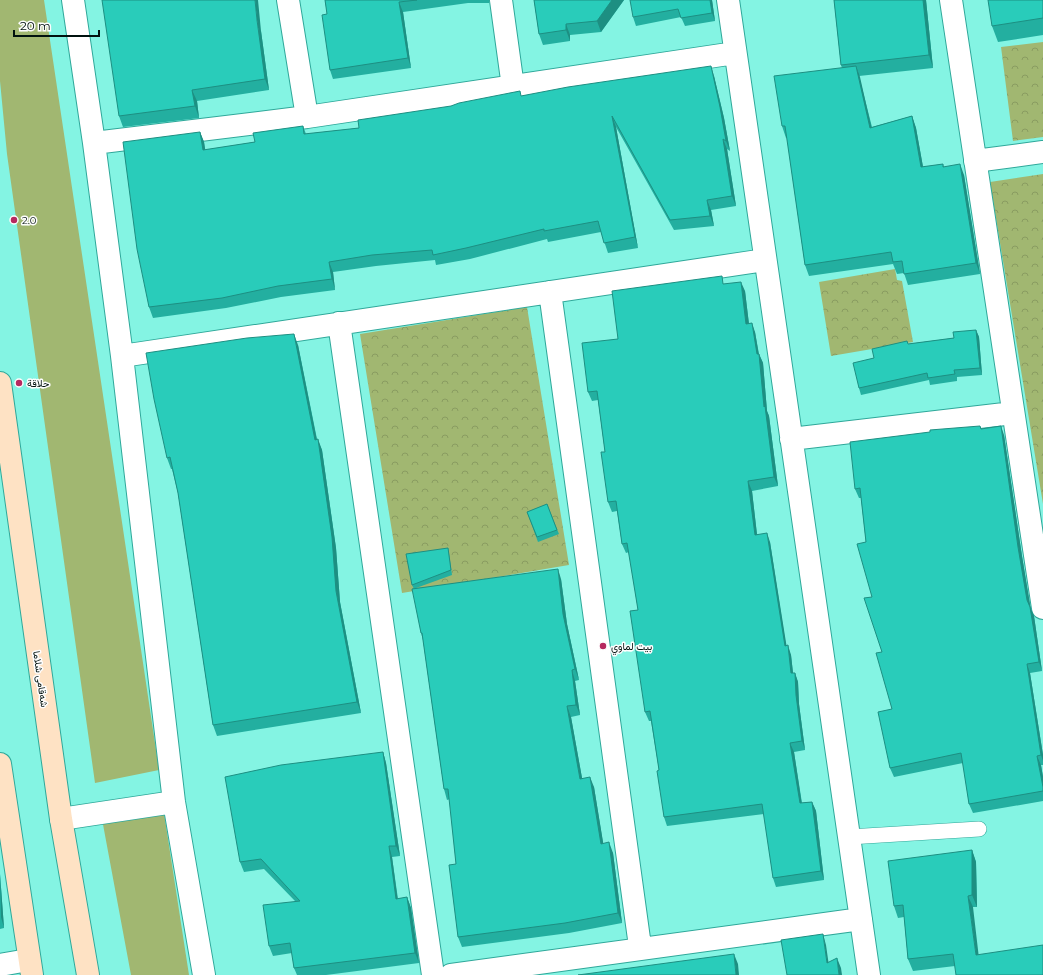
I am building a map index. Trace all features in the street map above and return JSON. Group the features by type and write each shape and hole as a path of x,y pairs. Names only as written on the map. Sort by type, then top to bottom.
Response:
{"main road":[{"name":"شەقامی شلاما","path":"0,383 61,819 88,975"},
{"path":"0,764 30,967"}],"street":[{"path":"73,0 94,143 122,356 174,802 204,975"},
{"path":"288,0 307,117"},
{"path":"501,0 513,87"},
{"path":"728,0 869,975"},
{"path":"951,0 1042,601"},
{"path":"94,143 307,117 736,53"},
{"path":"975,161 1043,152"},
{"path":"122,356 766,260"},
{"path":"550,292 641,949"},
{"path":"339,323 433,975"},
{"path":"791,439 1013,413"},
{"path":"61,819 174,802"},
{"path":"452,975 861,919"},
{"path":"0,965 30,967"}],"lane":[{"path":"849,837 979,829"}],"green space":[{"path":"0,0 44,0 159,770 95,783 7,154 0,81"},
{"path":"1043,42 1043,137 1013,141 1001,47"},
{"path":"1043,174 1043,504 990,182"},
{"path":"895,269 897,280 902,281 913,342 831,356 819,282"},
{"path":"527,307 569,565 402,593 360,334"},
{"path":"164,813 189,975 131,975 102,819"}],"building":[{"path":"102,0 255,0 265,79 192,90 195,106 119,116"},
{"path":"325,0 417,0 399,2 408,58 330,70 322,15 327,14"},
{"path":"534,0 612,0 597,21 566,24 566,30 539,34"},
{"path":"630,0 710,0 712,13 681,18 678,9 633,17"},
{"path":"834,0 923,0 929,55 841,65"},
{"path":"988,0 1043,0 1043,18 992,26"},
{"path":"711,66 726,141 723,139 732,196 707,200 710,216 670,220 612,116 635,237 604,243 598,221 544,231 544,229 433,255 432,250 372,255 329,262 332,279 278,286 222,298 149,307 137,249 123,142 200,132 203,150 255,142 253,133 303,126 304,134 359,128 358,120 451,106 459,103 520,91 521,96 568,87"},
{"path":"856,66 870,128 912,116 921,167 943,164 943,167 960,164 976,263 904,274 902,261 893,262 891,252 805,265 785,126 782,126 774,76"},
{"path":"722,276 723,284 741,282 746,324 752,323 757,354 759,354 764,407 765,406 774,477 748,481 755,535 767,533 785,646 788,645 791,673 795,673 796,695 802,741 790,743 800,803 812,802 821,871 773,878 762,804 664,817 650,711 645,712 630,611 638,610 627,543 622,544 616,501 608,502 601,452 605,452 597,391 588,392 582,343 618,339 612,291"},
{"path":"976,330 980,368 954,370 955,374 928,378 927,373 859,388 853,363 874,358 872,349 907,341 908,344 954,338 953,332"},
{"path":"294,334 315,440 318,439 332,537 336,591 357,702 213,725 178,493 170,457 167,458 146,353 247,338"},
{"path":"980,426 981,429 1001,426 1018,547 1039,662 1027,664 1041,755 1037,756 1043,791 969,804 961,753 890,768 878,712 892,709 876,653 882,652 864,598 872,597 857,544 866,542 860,488 855,489 850,442 930,432 930,430"},
{"path":"547,504 557,530 537,537 527,512"},
{"path":"448,548 451,570 412,585 406,554"},
{"path":"558,569 563,614 575,669 572,670 576,705 567,706 580,779 590,777 601,844 609,842 618,913 565,923 458,937 449,865 456,864 448,789 444,789 422,633 412,589"},
{"path":"383,752 396,846 389,846 396,899 407,897 415,953 294,968 290,943 269,946 263,905 300,901 261,859 240,862 225,777 281,765"},
{"path":"972,850 972,895 968,896 976,955 1043,945 1043,975 956,975 953,954 908,959 903,905 894,906 888,861"},
{"path":"823,934 827,963 837,958 839,975 787,975 781,940"},
{"path":"734,954 736,975 578,975"}],"place":[{"name":"2.0","path":"14,220"},
{"name":"حلاقة","path":"19,383"},
{"name":"بيت لماوي","path":"603,646"}]}
